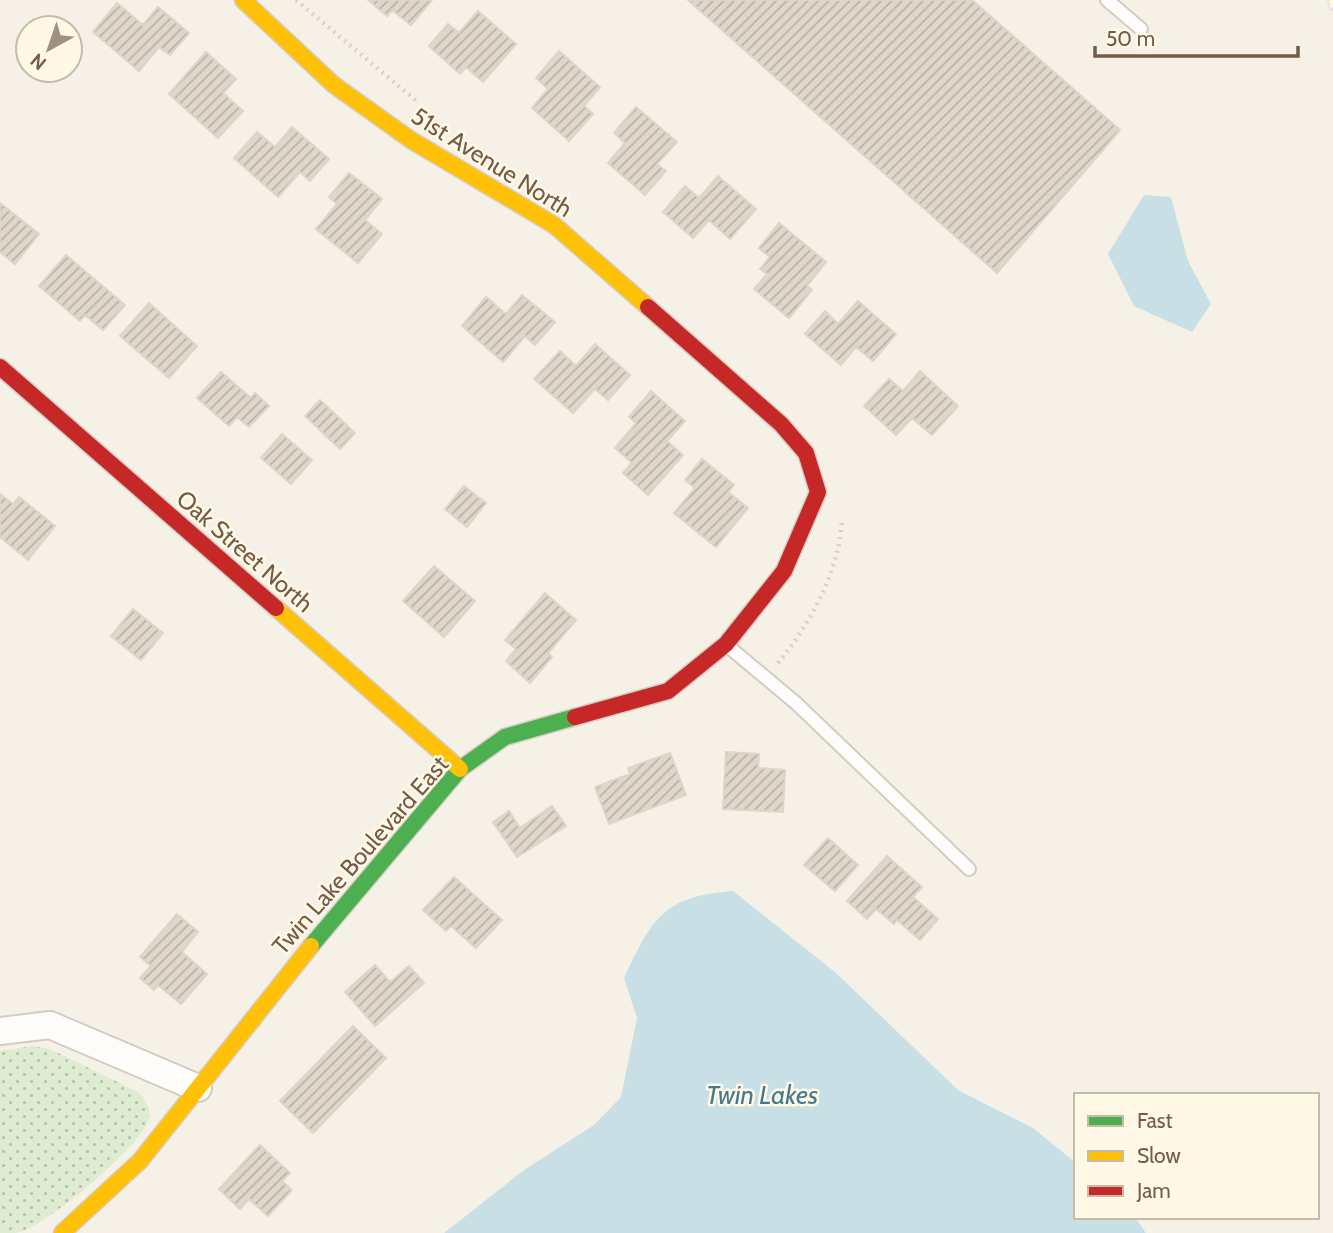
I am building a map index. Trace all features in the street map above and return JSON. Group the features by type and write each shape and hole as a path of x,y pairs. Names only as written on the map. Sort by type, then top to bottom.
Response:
{"street":[{"name":"51st Avenue North","path":"243,0 334,85 411,140 554,225 781,424 806,453 818,492"},
{"name":"Oak Street North","path":"0,367 460,769"},
{"name":"Twin Lake Boulevard East","path":"62,1233 140,1161 297,962 460,769 505,737 668,691 726,644 784,571 818,492"},
{"path":"0,1031 50,1025 198,1088"}],"lane":[{"path":"1107,0 1141,29"},
{"path":"726,644 797,704 970,869"}],"green space":[{"path":"32,1046 50,1049 140,1093 150,1114 140,1135 127,1150 68,1203 30,1228 16,1233 0,1233 0,1051"}],"water":[{"path":"1144,195 1171,197 1188,261 1211,304 1192,332 1134,306 1108,254"},
{"name":"Twin Lakes","path":"733,891 836,973 958,1090 1033,1128 1074,1161 1074,1219 1136,1219 1146,1233 444,1233 524,1170 594,1125 621,1097 637,1018 624,978 643,940 663,914 690,898"}],"building":[{"path":"368,0 432,0 411,25 392,10 387,16"},
{"path":"688,0 972,0 1120,130 997,273"},
{"path":"117,3 143,25 158,7 189,33 170,55 159,47 139,71 93,32"},
{"path":"478,11 516,44 483,82 466,67 460,74 429,46 448,24 459,33"},
{"path":"559,51 600,87 584,106 593,114 569,141 532,108 548,89 536,78"},
{"path":"206,52 236,79 223,93 243,111 218,138 169,94"},
{"path":"636,107 677,142 657,164 666,171 645,195 608,163 625,143 614,133"},
{"path":"292,127 329,159 310,181 300,172 278,197 234,158 257,132 275,147"},
{"path":"349,173 382,199 365,220 382,234 358,263 316,229 337,204 329,197"},
{"path":"718,176 756,209 730,239 709,220 693,238 663,212 685,186 699,198"},
{"path":"0,203 39,234 15,264 0,252"},
{"path":"779,223 826,262 807,286 812,290 789,318 754,289 767,274 760,269 770,257 759,248"},
{"path":"66,255 125,305 103,330 85,315 80,321 39,286"},
{"path":"522,295 555,322 535,345 525,336 503,362 462,326 486,297 506,314"},
{"path":"858,301 896,334 873,361 856,347 841,365 805,334 825,311 838,324"},
{"path":"149,303 197,346 169,378 120,336"},
{"path":"595,344 630,375 608,400 595,389 573,413 534,379 560,351 576,366"},
{"path":"920,371 958,406 932,435 912,418 896,435 864,406 889,379 903,391"},
{"path":"221,372 251,398 255,393 269,406 249,427 237,417 229,426 197,398"},
{"path":"651,391 685,421 667,441 683,455 648,495 623,473 632,463 615,448 636,423 629,417"},
{"path":"320,400 355,433 340,449 305,416"},
{"path":"282,434 312,460 291,484 261,458"},
{"path":"702,459 734,485 728,492 748,508 716,547 674,513 695,488 685,480"},
{"path":"464,486 486,503 467,527 445,509"},
{"path":"0,494 13,504 19,497 55,526 28,560 0,537"},
{"path":"434,566 475,601 444,637 403,601"},
{"path":"545,593 576,620 548,653 552,657 530,683 506,661 516,649 505,640"},
{"path":"133,609 163,633 141,660 111,636"},
{"path":"726,752 759,754 758,768 785,770 783,812 723,809"},
{"path":"670,753 686,795 609,824 595,787 630,774 628,768"},
{"path":"552,806 566,826 517,857 493,822 509,811 520,828"},
{"path":"828,838 858,865 835,891 804,865"},
{"path":"887,856 922,887 913,897 938,919 920,940 897,920 894,924 876,909 867,919 847,901"},
{"path":"454,877 502,920 476,948 451,926 446,931 423,910"},
{"path":"177,914 198,932 182,952 207,974 181,1004 158,985 154,990 140,978 151,966 140,957"},
{"path":"375,965 390,982 409,966 424,983 375,1026 345,992"},
{"path":"353,1026 386,1058 313,1133 280,1101"},
{"path":"260,1145 290,1173 282,1181 292,1190 268,1216 249,1199 240,1209 219,1189"}],"railway":[{"path":"1331,0 1333,7"}],"traffic: fast":[{"path":"311,946 460,769 505,737 575,717"}],"traffic: slow":[{"path":"243,0 334,85 411,140 554,225 648,307"},
{"path":"276,608 460,769"},
{"path":"62,1233 140,1161 311,946"}],"traffic: jam":[{"path":"575,717 668,691 726,644 784,571 818,492 806,453 781,424 648,307"},
{"path":"0,367 276,608"}]}
